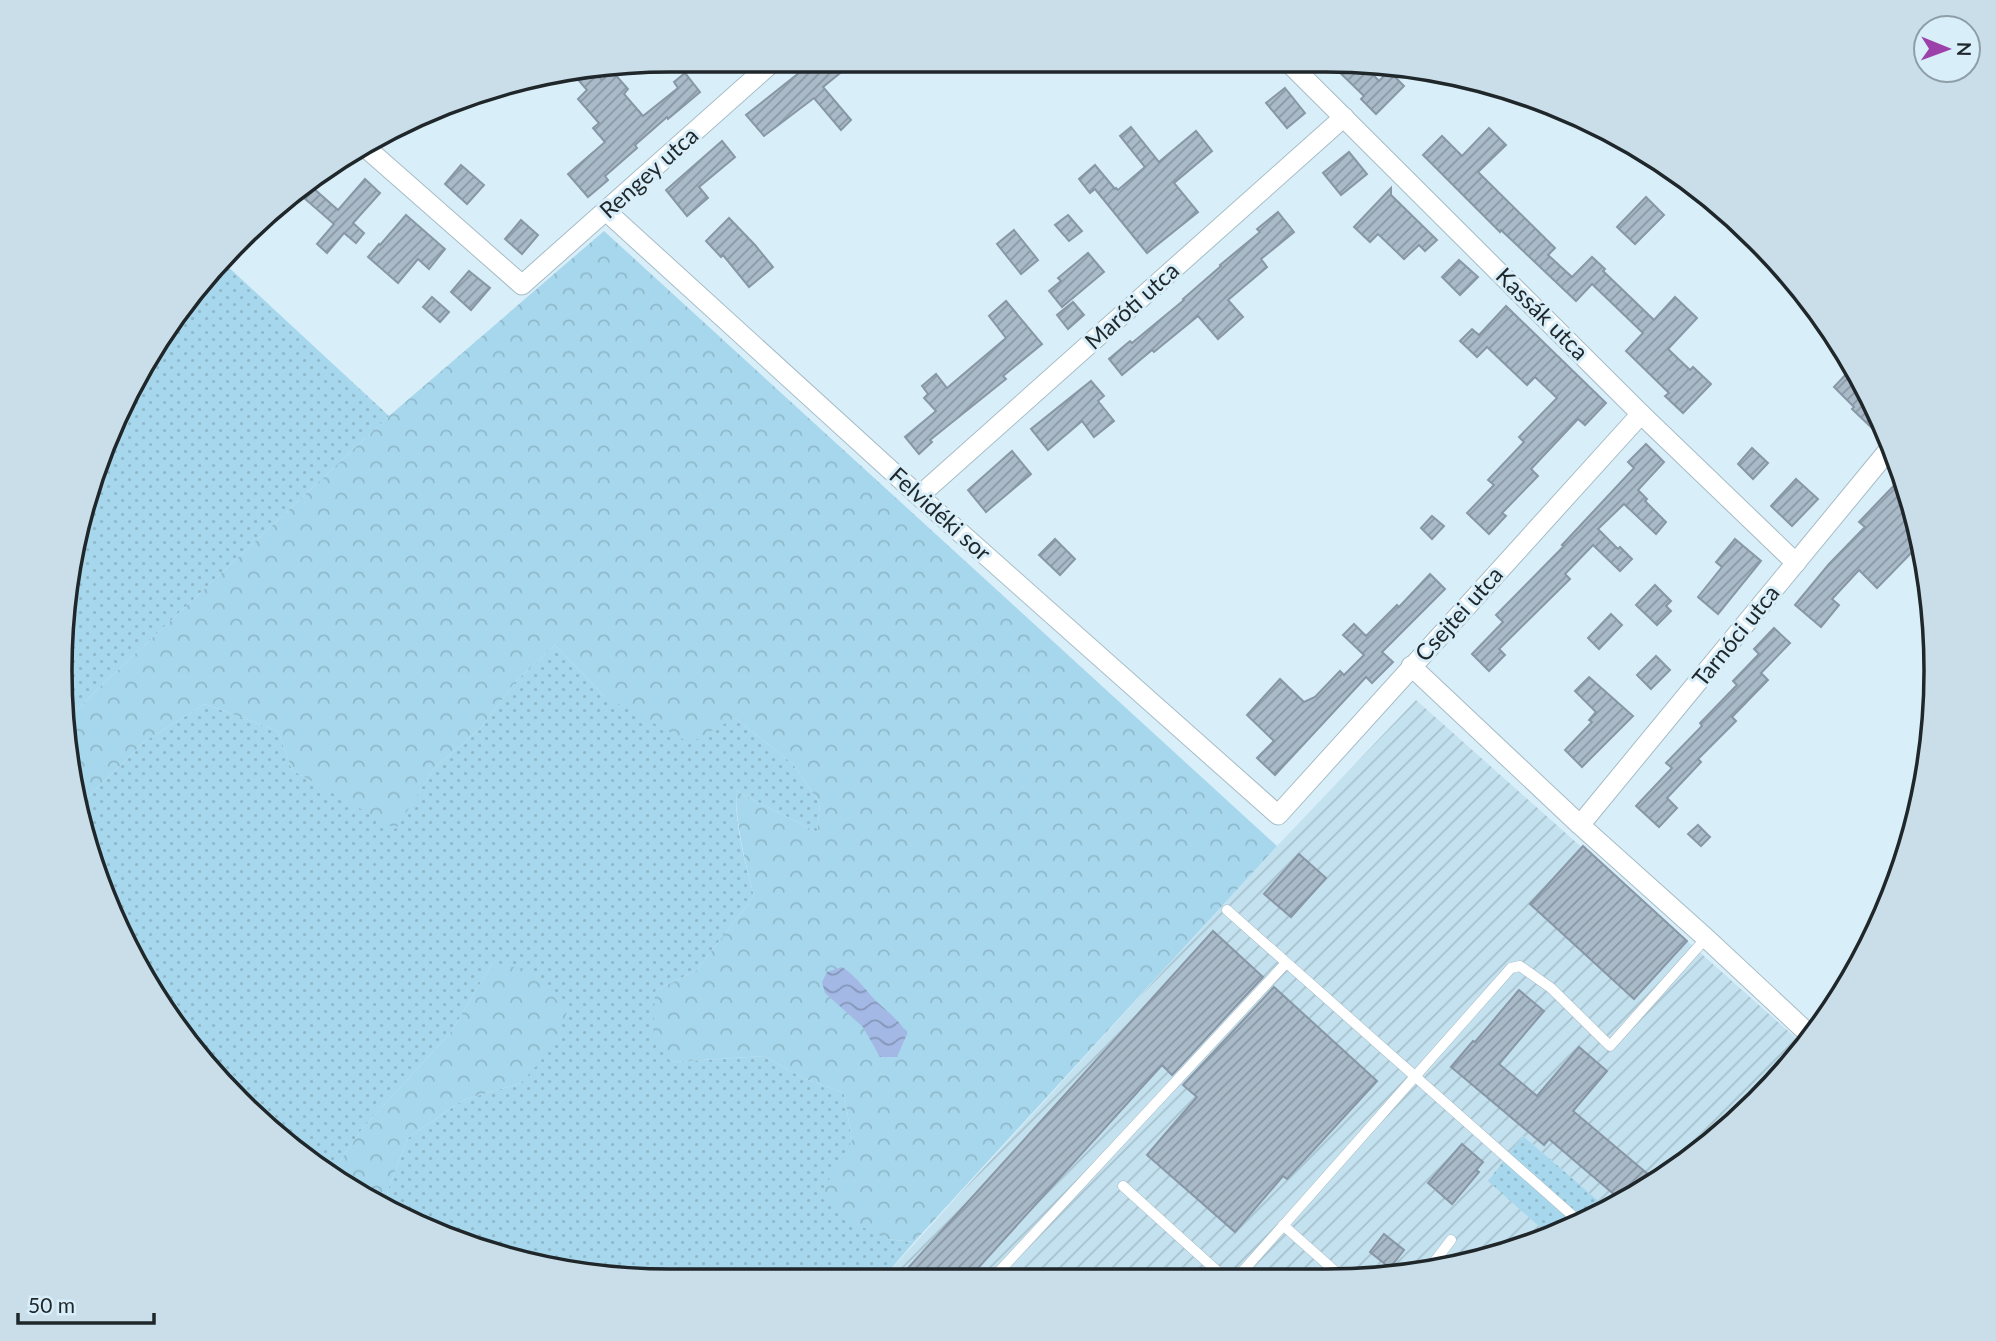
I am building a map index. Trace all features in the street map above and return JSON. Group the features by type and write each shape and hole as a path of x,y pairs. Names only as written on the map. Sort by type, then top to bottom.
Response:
{"street":[{"name":"Rengey utca","path":"371,152 522,285 762,72"},
{"name":"Kassák utca","path":"1298,72 1641,414 1796,563"},
{"name":"Maróti utca","path":"919,496 1344,117"},
{"name":"Felvidéki sor","path":"606,211 919,496 1278,815"},
{"name":"Csejtei utca","path":"1278,815 1641,414"},
{"name":"Tarnóci utca","path":"1580,825 1884,455"},
{"path":"1411,666 1804,1030"}],"lane":[{"path":"1227,910 1573,1216"},
{"path":"1245,1269 1511,968 1520,967 1551,988 1610,1046 1706,938"},
{"path":"1001,1269 1286,963"},
{"path":"1123,1186 1215,1269"},
{"path":"1283,1225 1332,1269"},
{"path":"1437,1259 1451,1240"}],"shaded area":[{"path":"1416,700 1797,1039 1749,1094 1690,1146 1600,1202 1523,1136 1489,1181 1542,1229 1480,1249 1442,1258 1365,1268 891,1269 1277,846"}],"green space":[{"path":"604,231 1277,846 914,1242 887,1239 856,1224 819,1196 852,1141 844,1093 803,1078 764,1056 671,1062 653,1037 655,991 697,970 754,896 739,831 736,791 817,832 820,804 793,764 735,718 690,743 604,696 555,645 515,682 480,729 434,768 396,829 292,770 278,731 205,704 145,741 86,799 73,714 389,416"},
{"path":"228,267 389,416 73,714 73,631 83,554 92,516 117,441 152,371 195,306"},
{"path":"555,645 604,696 735,718 793,764 820,804 817,832 736,791 739,831 754,896 697,970 655,991 671,1062 764,1056 803,1078 844,1093 852,1141 887,1239 914,1242 891,1269 670,1269 592,1264 516,1249 478,1237 441,1224 387,1198 408,1138 463,1100 521,1083 493,962 451,1032 362,1129 336,1167 306,1146 247,1094 195,1035 173,1003 152,970 117,900 86,799 145,741 205,704 278,731 292,770 396,828 434,768 480,729 515,682"},
{"path":"493,962 532,972 567,1012 553,1047 521,1083 463,1100 408,1138 387,1198 336,1167 362,1129 451,1032"},
{"path":"1790,1047 1776,1065 1756,1084"},
{"path":"1523,1136 1600,1202 1542,1229 1488,1181"}],"water":[{"path":"842,967 856,978 904,1029 907,1034 897,1057 880,1057 863,1027 825,993 822,982 827,972"}],"building":[{"path":"800,72 841,72 823,87 851,120 841,130 814,98 764,136 746,115"},
{"path":"1340,72 1372,74 1379,81 1385,75 1394,76 1404,86 1376,114 1361,99 1364,96"},
{"path":"685,73 700,92 635,145 637,148 605,176 608,180 588,197 568,174 605,142 593,128 599,123 578,99 587,90 578,79 599,76 602,80 607,75 615,75 628,89 624,94 643,116 678,88 674,82"},
{"path":"1285,88 1305,113 1287,128 1266,103"},
{"path":"1131,127 1159,162 1196,131 1212,151 1174,183 1198,212 1147,253 1095,189 1090,193 1079,179 1095,165 1118,190 1145,167 1120,136"},
{"path":"1489,128 1506,145 1478,172 1555,248 1548,255 1572,277 1592,257 1654,320 1675,297 1697,318 1668,349 1690,370 1693,367 1711,384 1683,413 1665,396 1669,393 1626,351 1643,333 1592,284 1576,301 1501,230 1500,232 1423,155 1442,136 1462,156"},
{"path":"722,141 735,157 699,187 708,198 687,216 666,190"},
{"path":"1349,152 1367,174 1341,195 1323,173"},
{"path":"461,165 484,185 467,204 445,184"},
{"path":"365,179 380,193 353,223 364,233 356,243 344,233 327,253 317,244 334,224 304,198 314,189 338,210"},
{"path":"1391,188 1391,195 1437,240 1425,251 1419,245 1404,259 1378,234 1370,242 1354,227"},
{"path":"1646,197 1664,215 1635,244 1617,227"},
{"path":"1278,212 1294,232 1261,259 1267,267 1228,300 1243,317 1218,339 1198,316 1122,375 1109,359 1184,300 1260,232 1257,229"},
{"path":"406,215 445,249 429,269 418,259 398,283 368,257"},
{"path":"1068,215 1082,231 1069,241 1055,225"},
{"path":"729,218 773,267 749,287 723,255 721,257 706,241"},
{"path":"521,220 538,235 522,254 505,239"},
{"path":"1014,230 1038,260 1021,274 997,244"},
{"path":"1088,253 1104,272 1062,307 1049,291 1061,281 1058,278"},
{"path":"1459,260 1478,277 1460,295 1442,277"},
{"path":"469,271 490,288 471,310 451,292"},
{"path":"432,297 449,312 440,322 423,307"},
{"path":"1006,301 1042,344 1003,376 1006,379 930,440 932,442 919,454 905,437 936,411 924,398 928,394 922,386 936,374 947,388 1006,338 989,316"},
{"path":"1073,302 1084,315 1068,329 1057,315"},
{"path":"1506,306 1606,403 1585,425 1578,419 1531,469 1538,476 1502,513 1506,516 1489,534 1467,513 1494,485 1488,480 1524,442 1519,437 1557,398 1535,377 1527,385 1487,347 1477,357 1460,341 1472,329 1479,335"},
{"path":"1846,374 1872,428 1852,409 1854,407 1834,387"},
{"path":"1091,381 1104,396 1098,401 1114,421 1094,437 1082,421 1048,450 1031,429"},
{"path":"1646,444 1664,462 1638,490 1666,522 1656,534 1624,504 1598,529 1632,559 1620,571 1593,545 1565,574 1570,579 1499,649 1505,655 1489,671 1472,654 1503,622 1496,615 1564,546 1562,545 1634,468 1628,462"},
{"path":"1752,448 1768,463 1753,479 1738,464"},
{"path":"1012,451 1031,474 986,512 968,490"},
{"path":"1796,479 1818,499 1792,526 1771,506"},
{"path":"1894,485 1912,552 1877,588 1859,570 1832,599 1839,605 1821,627 1795,605 1865,527 1859,522"},
{"path":"1432,516 1444,526 1432,539 1421,528"},
{"path":"1055,539 1075,559 1060,575 1039,555"},
{"path":"1735,539 1761,561 1718,614 1698,597 1722,567 1716,562"},
{"path":"1430,574 1445,589 1382,652 1393,662 1372,683 1366,677 1275,775 1257,758 1274,741 1247,715 1280,679 1304,702 1315,697 1340,671 1344,675 1364,655 1343,635 1354,624 1366,636 1397,605 1399,607"},
{"path":"1655,585 1671,601 1666,606 1671,611 1657,625 1636,605"},
{"path":"1611,614 1622,625 1599,649 1588,638"},
{"path":"1774,628 1790,643 1761,673 1768,680 1732,717 1736,721 1698,759 1701,762 1667,798 1677,808 1659,827 1636,806 1672,768 1666,763 1737,685 1733,681 1759,654 1754,649"},
{"path":"1656,656 1670,670 1651,689 1637,675"},
{"path":"1589,677 1633,716 1582,767 1565,750 1592,722 1589,720 1596,712 1575,691"},
{"path":"1698,825 1710,837 1701,846 1688,834"},
{"path":"1583,846 1687,941 1634,999 1530,904"},
{"path":"1299,854 1326,878 1291,917 1264,894"},
{"path":"1213,931 1263,977 1172,1075 1162,1065 977,1269 907,1269"},
{"path":"1274,987 1377,1081 1287,1179 1283,1176 1235,1232 1147,1155 1197,1097 1183,1085"},
{"path":"1519,990 1544,1011 1499,1064 1537,1096 1579,1047 1607,1071 1573,1111 1648,1174 1614,1195 1549,1139 1544,1145 1451,1067 1473,1041 1475,1042"},
{"path":"1462,1144 1483,1162 1476,1170 1479,1172 1452,1204 1428,1183"},
{"path":"1384,1234 1404,1250 1392,1265 1387,1266 1370,1252"}]}
